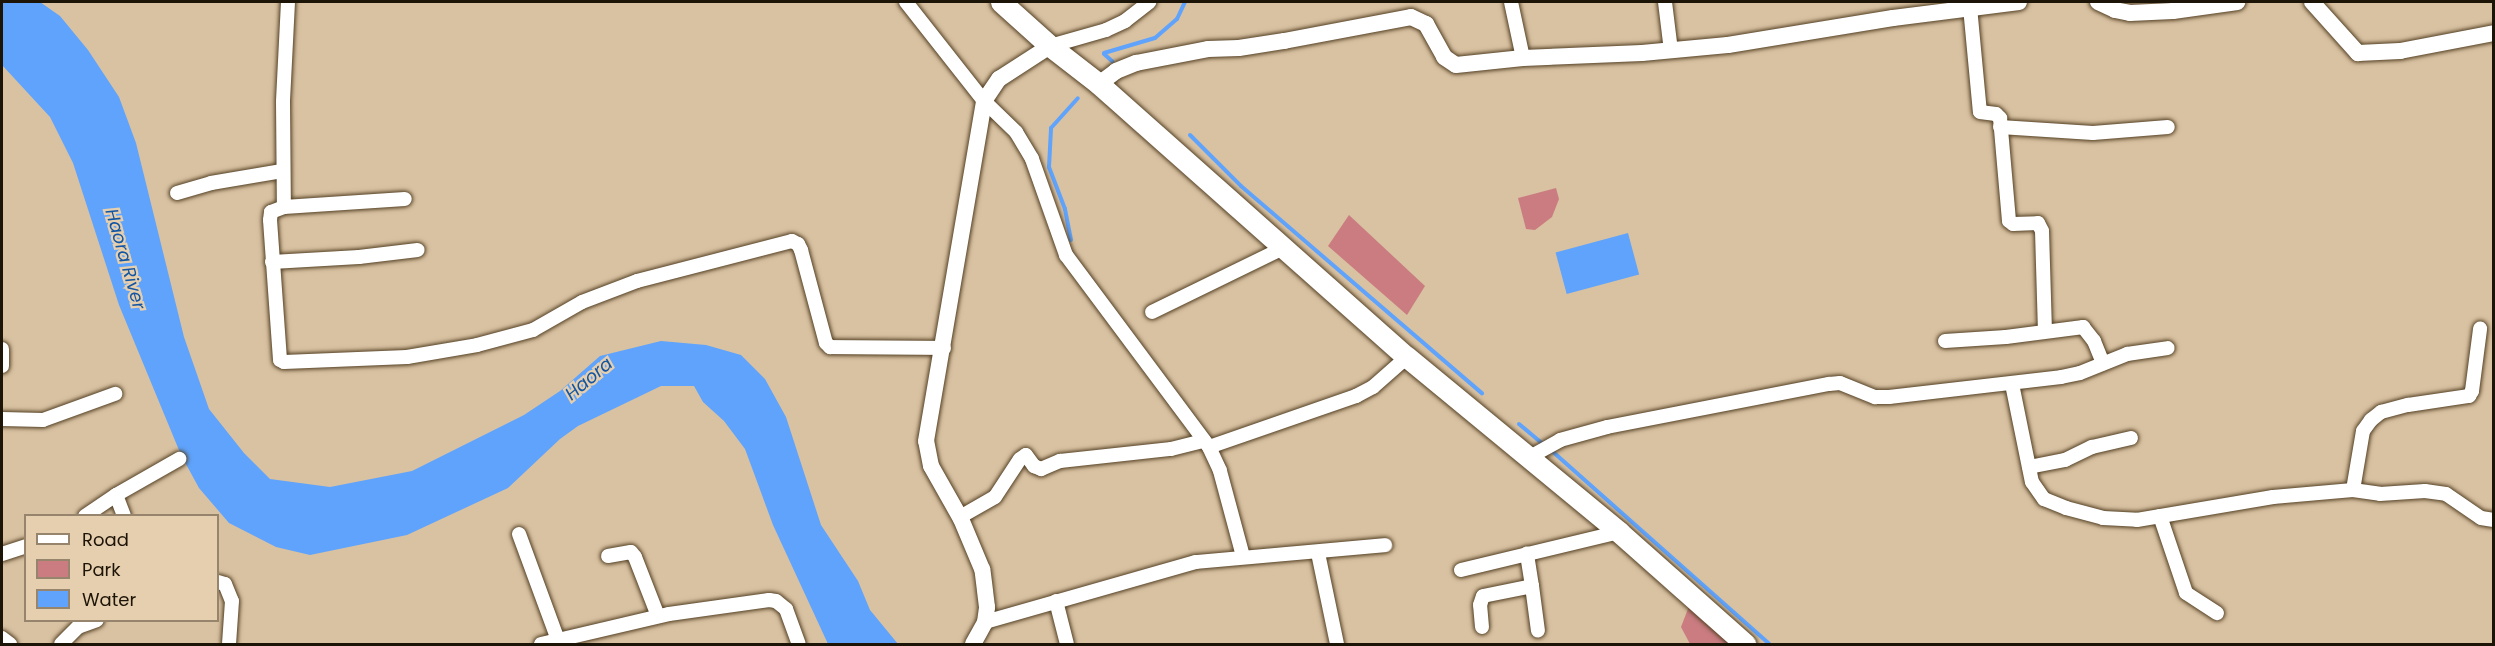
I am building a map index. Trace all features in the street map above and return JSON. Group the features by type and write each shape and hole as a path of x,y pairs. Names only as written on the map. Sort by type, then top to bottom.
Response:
{"main road":[{"path":"1000,2 1050,46 1099,84 1407,357 1618,532 1745,645"}],"street":[{"path":"284,207 282,171 288,2"},
{"path":"906,2 984,101 1016,132 1032,159 1066,255 1207,444 1224,481 1243,556"},
{"path":"972,645 985,622 987,607 982,569 960,517 931,466 926,441 944,348 984,101 999,79 1050,46 1106,30 1125,21 1149,2"},
{"path":"1512,2 1522,58"},
{"path":"1665,2 1671,51"},
{"path":"1099,84 1116,71 1136,63 1208,49 1239,48 1284,41 1411,17 1426,24 1449,62 1456,65 1522,58 1671,51 1728,45 1970,7 2019,2"},
{"path":"2098,2 2115,10 2130,13 2172,11 2234,2"},
{"path":"2312,2 2358,53 2400,51 2493,33"},
{"path":"1970,7 1980,112 1998,116 2009,221 2013,224 2038,223 2042,231 2045,330"},
{"path":"2000,127 2094,133 2168,127"},
{"path":"177,193 211,183 282,171"},
{"path":"405,199 284,207 271,212 279,360 284,363 407,357 477,345 533,330 582,302 637,282 792,241 798,244 801,250 826,343 830,347 944,348"},
{"path":"1152,312 1283,248"},
{"path":"272,262 359,257 418,250"},
{"path":"1945,341 2006,337 2045,330 2083,327 2094,341 2103,363"},
{"path":"2353,490 2363,432 2371,420 2381,412 2408,405 2469,396 2472,391 2480,329"},
{"path":"1528,458 1560,440 1607,427 1829,384 1840,383 1875,397 1888,397 2012,384 2080,373 2127,354 2168,348"},
{"path":"960,517 995,497 1020,459 1026,455 1034,466 1041,469 1060,461 1207,444 1356,396 1373,387 1407,357"},
{"path":"2012,384 2032,482 2044,499 2066,508 2103,518 2137,520 2273,497 2353,490 2380,494 2425,491 2446,494 2481,518 2493,520"},
{"path":"2,420 43,420 115,394"},
{"path":"2029,466 2065,460 2092,447 2131,438"},
{"path":"88,514 179,459"},
{"path":"116,495 123,514"},
{"path":"2160,516 2186,593 2217,613"},
{"path":"1461,570 1618,532"},
{"path":"519,534 558,640"},
{"path":"985,622 1196,562 1243,556 1318,553 1385,545"},
{"path":"2,554 24,547"},
{"path":"608,556 631,552 658,616"},
{"path":"1318,553 1337,645"},
{"path":"1527,553 1538,630"},
{"path":"219,582 225,584 232,601 229,645"},
{"path":"1482,627 1480,605 1484,596 1532,586"},
{"path":"541,645 658,616 742,602 776,601 786,609 799,645"},
{"path":"1056,601 1066,645"},
{"path":"61,645 78,627 94,622"},
{"path":"2,638 10,645"}],"green space":[{"path":"1556,188 1559,199 1552,217 1535,230 1526,229 1518,198"},
{"path":"1349,215 1425,286 1407,315 1328,246"},
{"path":"1691,601 1738,644 1690,644 1681,627"}],"water":[{"path":"2,2 40,2 60,16 88,50 119,97 136,143 184,337 209,409 244,453 270,479 330,487 412,471 524,415 560,391 600,356 661,341 706,345 741,355 765,379 786,417 821,525 858,581 870,610 898,644 828,644 773,525 745,449 724,421 703,402 694,386 661,386 578,426 560,439 508,488 407,535 310,555 276,547 229,523 199,488 181,455 119,305 73,163 50,117 2,65"},
{"path":"1628,233 1639,275 1567,294 1556,252"}],"waterway":[{"path":"1104,53 1155,38 1177,19 1185,2"},
{"path":"1104,54 1112,61"},
{"path":"1071,240 1065,209 1049,167 1051,128 1078,98"},
{"path":"1190,135 1241,186 1482,393"},
{"path":"1519,424 1542,443"},
{"path":"1552,451 1769,644"}],"water label":[{"name":"Haora River","path":"125,259"},
{"name":"Haora","path":"589,379"}]}
